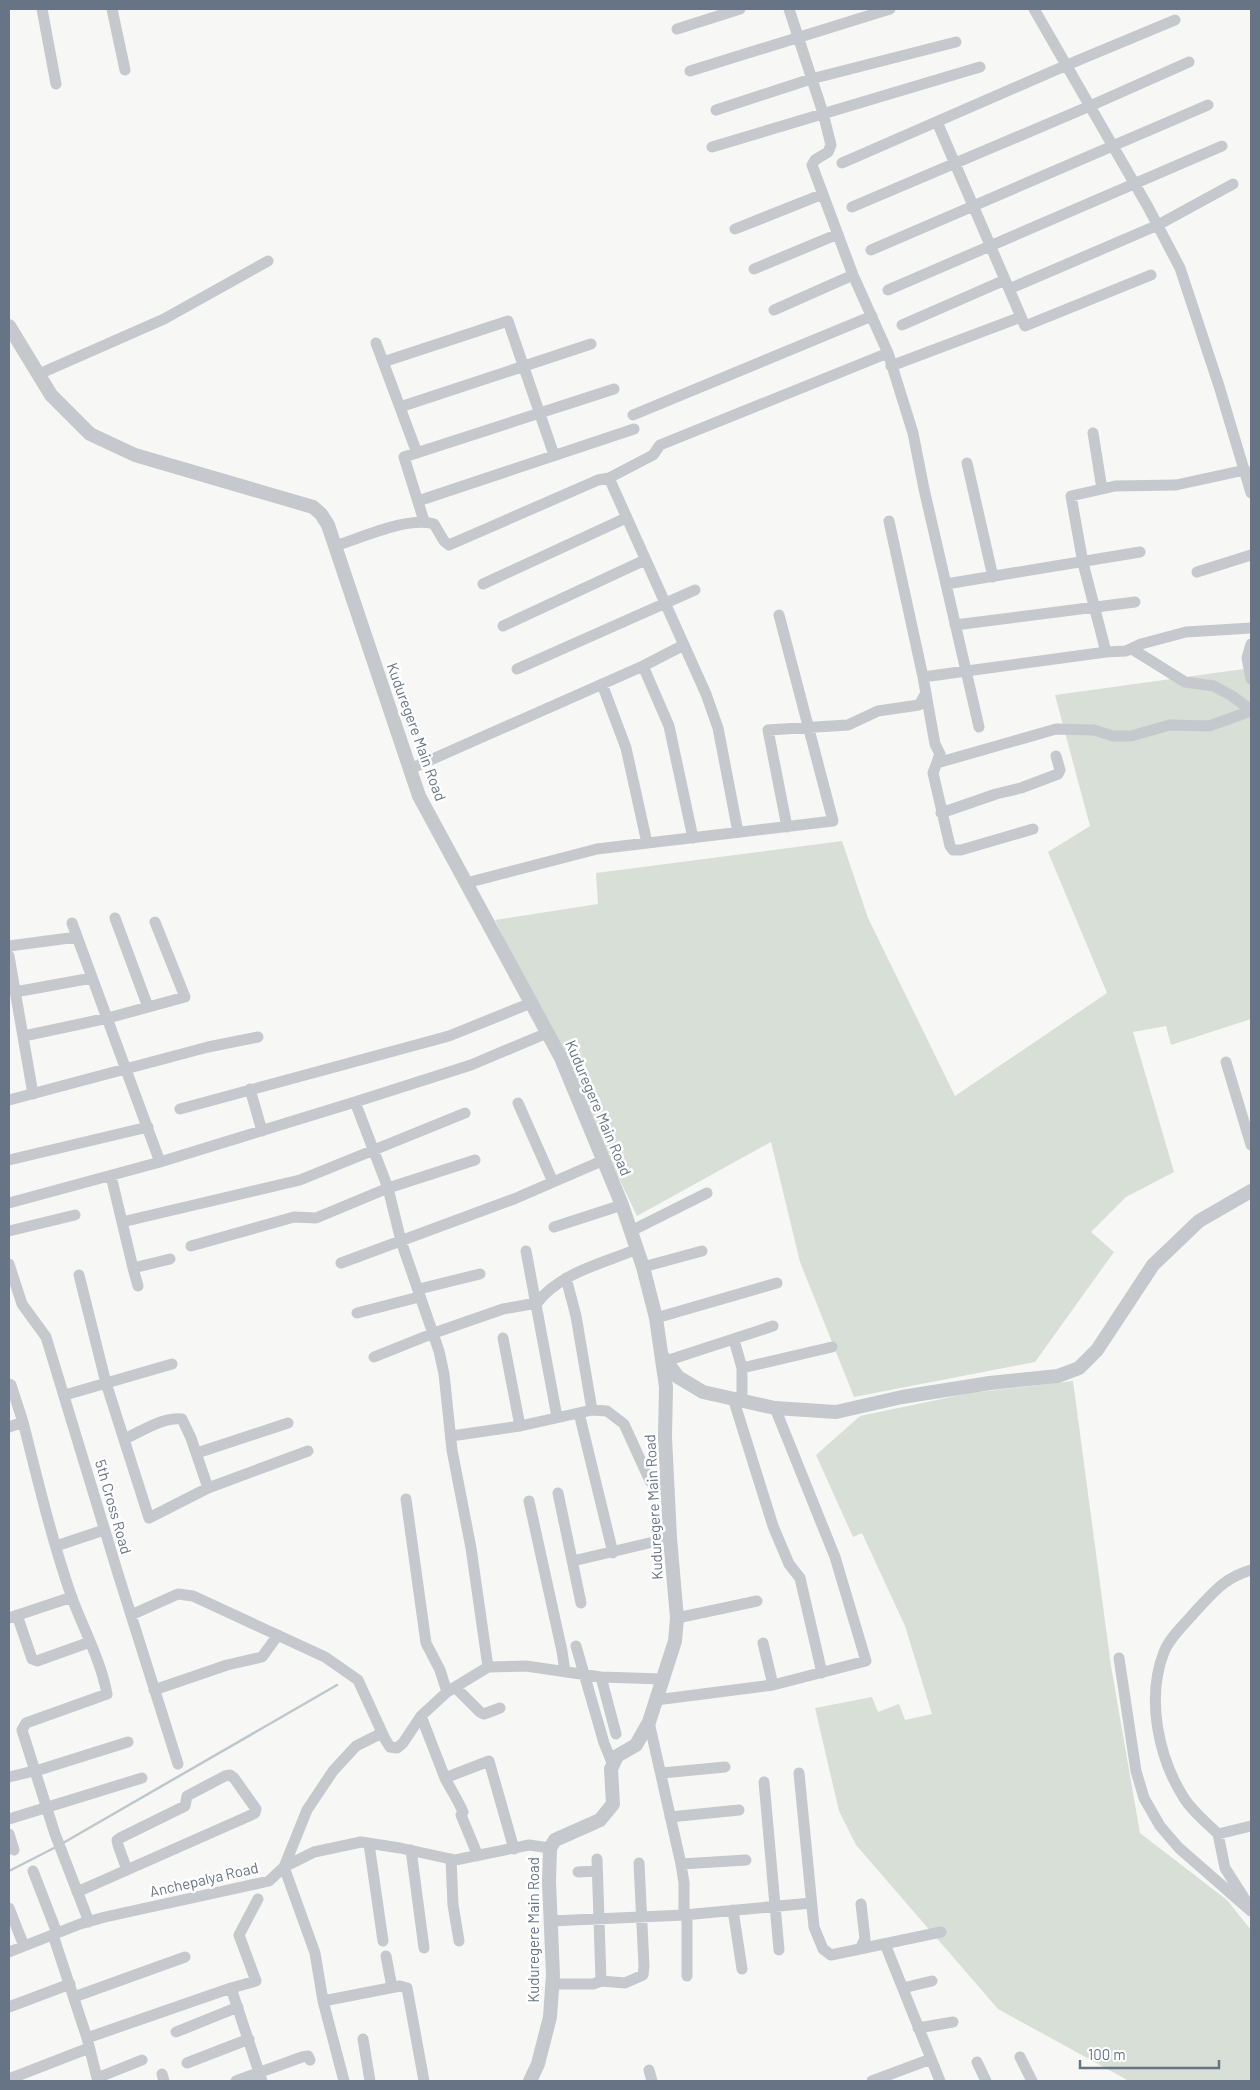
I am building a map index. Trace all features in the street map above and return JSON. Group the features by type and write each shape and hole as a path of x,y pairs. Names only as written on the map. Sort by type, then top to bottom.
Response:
{"street":[{"path":"42,9 56,84"},
{"path":"112,9 124,70"},
{"path":"676,29 740,9"},
{"path":"788,9 823,113 831,145 828,152 815,160 812,165 853,275 888,353 913,433 979,728"},
{"path":"690,71 890,9"},
{"path":"1034,9 1113,145 1180,268 1246,467 1251,493"},
{"path":"842,163 1066,65 1175,20"},
{"path":"716,110 812,79 956,42"},
{"path":"852,207 1189,62"},
{"path":"712,147 980,67"},
{"path":"871,250 1208,105"},
{"path":"937,122 1025,326 1151,275"},
{"path":"888,290 1222,146"},
{"path":"902,326 1158,225 1233,184"},
{"path":"735,229 823,194"},
{"path":"754,269 838,234"},
{"path":"39,374 164,319 268,261"},
{"path":"774,310 853,275"},
{"path":"633,416 872,316"},
{"path":"892,366 1021,317"},
{"path":"383,362 508,321 554,455"},
{"name":"Kuduregere Main Road","path":"9,326 51,395 90,434 135,455 313,508 321,514 328,525 419,796 561,1058 622,1205 637,1250 656,1318 664,1357 666,1388 665,1437 670,1538 677,1618 675,1641 649,1722 636,1745 617,1756 611,1769 613,1804 600,1820 555,1840 550,1848 552,1984 550,2017 538,2064 530,2081"},
{"path":"376,343 417,453"},
{"path":"400,407 591,344"},
{"path":"335,546 396,527 424,521 434,524 444,541 449,544 598,480 609,478 652,455 660,445 888,353"},
{"path":"424,521 404,457 614,389"},
{"path":"418,501 634,429"},
{"path":"1093,433 1102,489"},
{"path":"967,463 993,577"},
{"path":"1106,652 1083,562 1070,496 1115,486 1176,485 1246,467"},
{"path":"609,478 706,694 718,728 738,832"},
{"path":"483,584 626,518"},
{"path":"889,521 923,678 935,744 940,754 933,773 950,846 957,851 1033,829"},
{"path":"946,584 1140,552"},
{"path":"1197,572 1251,556"},
{"path":"503,626 645,560"},
{"path":"517,669 695,590"},
{"path":"955,625 1135,602"},
{"path":"466,883 597,848 833,821 779,615"},
{"path":"923,678 966,670 1106,652 1126,652 1141,644 1186,632 1251,628"},
{"path":"1251,644 1247,658 1251,679"},
{"path":"410,769 684,646"},
{"path":"1132,649 1184,682 1214,686 1251,710"},
{"path":"643,666 669,726 693,838"},
{"path":"602,684 626,748 647,843"},
{"path":"787,827 768,730 848,725 878,711 919,705 926,693"},
{"path":"937,763 1056,729 1094,730 1113,736 1131,736 1162,726 1210,726 1251,710"},
{"path":"941,813 996,794 1022,788 1058,774 1060,770 1056,756"},
{"path":"115,918 148,1007"},
{"path":"72,922 160,1162"},
{"path":"24,1036 108,1018 184,997 155,922"},
{"path":"9,946 77,937"},
{"path":"9,956 34,1094"},
{"path":"15,992 92,978"},
{"path":"180,1109 449,1036 531,1003"},
{"path":"9,1203 160,1162 354,1102 471,1065 547,1033"},
{"path":"9,1100 208,1047 258,1037"},
{"path":"1226,1062 1251,1145"},
{"path":"250,1089 262,1131"},
{"path":"354,1102 388,1188 402,1241 434,1333 444,1374 456,1473 471,1548 488,1667"},
{"path":"518,1103 553,1182"},
{"path":"122,1222 300,1180 465,1113"},
{"path":"9,1160 148,1127"},
{"path":"191,1246 294,1217 316,1218 388,1188 474,1160"},
{"path":"341,1263 514,1199 604,1160"},
{"path":"111,1176 138,1286"},
{"path":"774,1326 734,1340 664,1357 678,1377 703,1392 775,1408 836,1412 902,1397 990,1383 1058,1376 1078,1368 1098,1350 1153,1265 1199,1221 1251,1191"},
{"path":"631,1231 707,1193"},
{"path":"554,1227 622,1205"},
{"path":"9,1232 75,1214"},
{"path":"374,1357 434,1333 503,1309 537,1303 545,1293 566,1278 637,1250"},
{"path":"526,1251 557,1417"},
{"path":"642,1267 702,1251"},
{"path":"133,1268 170,1259"},
{"name":"5th Cross Road","path":"9,1264 22,1304 46,1337 130,1615 178,1764"},
{"path":"357,1313 480,1274"},
{"path":"79,1275 106,1383 150,1518 208,1488 308,1451"},
{"path":"566,1278 576,1316 592,1410"},
{"path":"656,1318 777,1283"},
{"path":"503,1338 520,1426"},
{"path":"734,1340 742,1368 738,1400 773,1526 790,1564 800,1578 822,1673"},
{"path":"742,1368 832,1347"},
{"path":"65,1395 172,1364"},
{"path":"9,1384 15,1395 23,1422 72,1598 90,1642 107,1694 24,1726 22,1730 55,1834 89,1922"},
{"path":"656,1700 773,1685 866,1662 836,1557 775,1408"},
{"path":"451,1436 520,1426 592,1410 607,1411 624,1424 650,1481 656,1487 669,1490"},
{"path":"579,1413 613,1553"},
{"path":"124,1439 163,1422 176,1418 182,1419 197,1453 208,1488"},
{"path":"9,1427 23,1422"},
{"path":"197,1453 288,1423"},
{"path":"558,1493 581,1603"},
{"path":"406,1499 428,1649 451,1690 484,1714 500,1708"},
{"path":"529,1500 562,1651 564,1672"},
{"path":"56,1546 104,1530"},
{"path":"573,1561 670,1538"},
{"path":"1251,1570 1221,1584 1172,1638 1164,1651 1158,1673 1154,1703 1158,1730 1168,1766 1184,1799 1218,1834 1225,1868 1251,1910"},
{"path":"130,1615 178,1594 193,1596 325,1657 358,1680 390,1747 397,1748 403,1744 422,1716 451,1690 488,1667 526,1666 600,1677 662,1679"},
{"path":"72,1598 13,1616 32,1659 37,1661 90,1642"},
{"path":"677,1618 757,1601"},
{"path":"154,1690 227,1665 262,1657 278,1635"},
{"path":"764,1643 773,1685"},
{"path":"576,1646 604,1743 613,1765"},
{"path":"1119,1658 1136,1771 1144,1798 1160,1826 1178,1848 1251,1910"},
{"path":"600,1677 616,1734"},
{"path":"422,1716 445,1778 463,1812 461,1815 478,1856"},
{"path":"649,1722 662,1773 684,1883 687,1976"},
{"path":"344,2081 323,2001 315,1954 284,1867 307,1810 333,1771 356,1746 382,1733"},
{"path":"9,1777 128,1742"},
{"path":"445,1778 489,1761 514,1849"},
{"path":"662,1773 725,1768"},
{"path":"799,1773 814,1927 823,1949 831,1955 941,1932"},
{"path":"77,1892 128,1870 249,1816 255,1813 256,1809 234,1778 230,1775 225,1776 187,1796 184,1806 120,1838 118,1844 128,1870"},
{"path":"9,1819 142,1778"},
{"path":"764,1782 779,1950"},
{"path":"670,1816 739,1810"},
{"path":"1218,1834 1251,1826"},
{"path":"9,1834 14,1850"},
{"name":"Anchepalya Road","path":"9,1952 89,1922 269,1881 284,1867 314,1852 360,1842 411,1850 451,1859 478,1856 529,1845 550,1848"},
{"path":"370,1844 383,1941"},
{"path":"411,1850 424,1948"},
{"path":"451,1859 459,1941"},
{"path":"597,1859 601,1981"},
{"path":"681,1864 746,1860"},
{"path":"552,1984 593,1984 601,1981 625,1982 643,1975 639,1863"},
{"path":"578,1872 597,1871"},
{"path":"33,1872 55,1934 88,2043 94,2079 142,2060"},
{"path":"9,2078 88,2043 231,1988 256,1981 239,1935 258,1898"},
{"path":"551,1921 685,1915 811,1903"},
{"path":"860,1949 865,1939 861,1904"},
{"path":"9,1908 24,1946"},
{"path":"733,1910 742,1969"},
{"path":"885,1944 940,2081"},
{"path":"386,1956 392,1987"},
{"path":"74,1997 185,1957"},
{"path":"902,1988 932,1981"},
{"path":"9,2006 70,1984"},
{"path":"323,2001 404,1986 409,1991 424,2081"},
{"path":"231,1988 261,2077"},
{"path":"176,2032 238,2007"},
{"path":"918,2028 954,2022"},
{"path":"187,2063 249,2039"},
{"path":"362,2039 370,2081"},
{"path":"236,2081 261,2077 305,2056 308,2056 310,2060"},
{"path":"1020,2057 1032,2081"},
{"path":"872,2081 931,2059"},
{"path":"977,2062 986,2081"}],"shaded area":[{"path":"1251,668 1251,1019 1171,1045 1166,1026 1133,1032 1174,1172 1126,1197 1091,1232 1114,1252 1035,1362 854,1397 800,1262 771,1142 637,1216 495,920 598,904 596,873 842,841 868,918 955,1096 1107,993 1048,852 1090,826 1055,695"},
{"path":"1073,1381 1111,1666 1140,1833 1227,1900 1251,1930 1251,2081 1129,2081 998,2009 856,1845 839,1811 815,1708 872,1697 878,1712 899,1704 905,1720 932,1714 905,1626 862,1533 853,1537 816,1455 860,1416 970,1393"}],"waterway":[{"path":"63,1843 337,1685"},
{"path":"9,1871 56,1847"}]}
